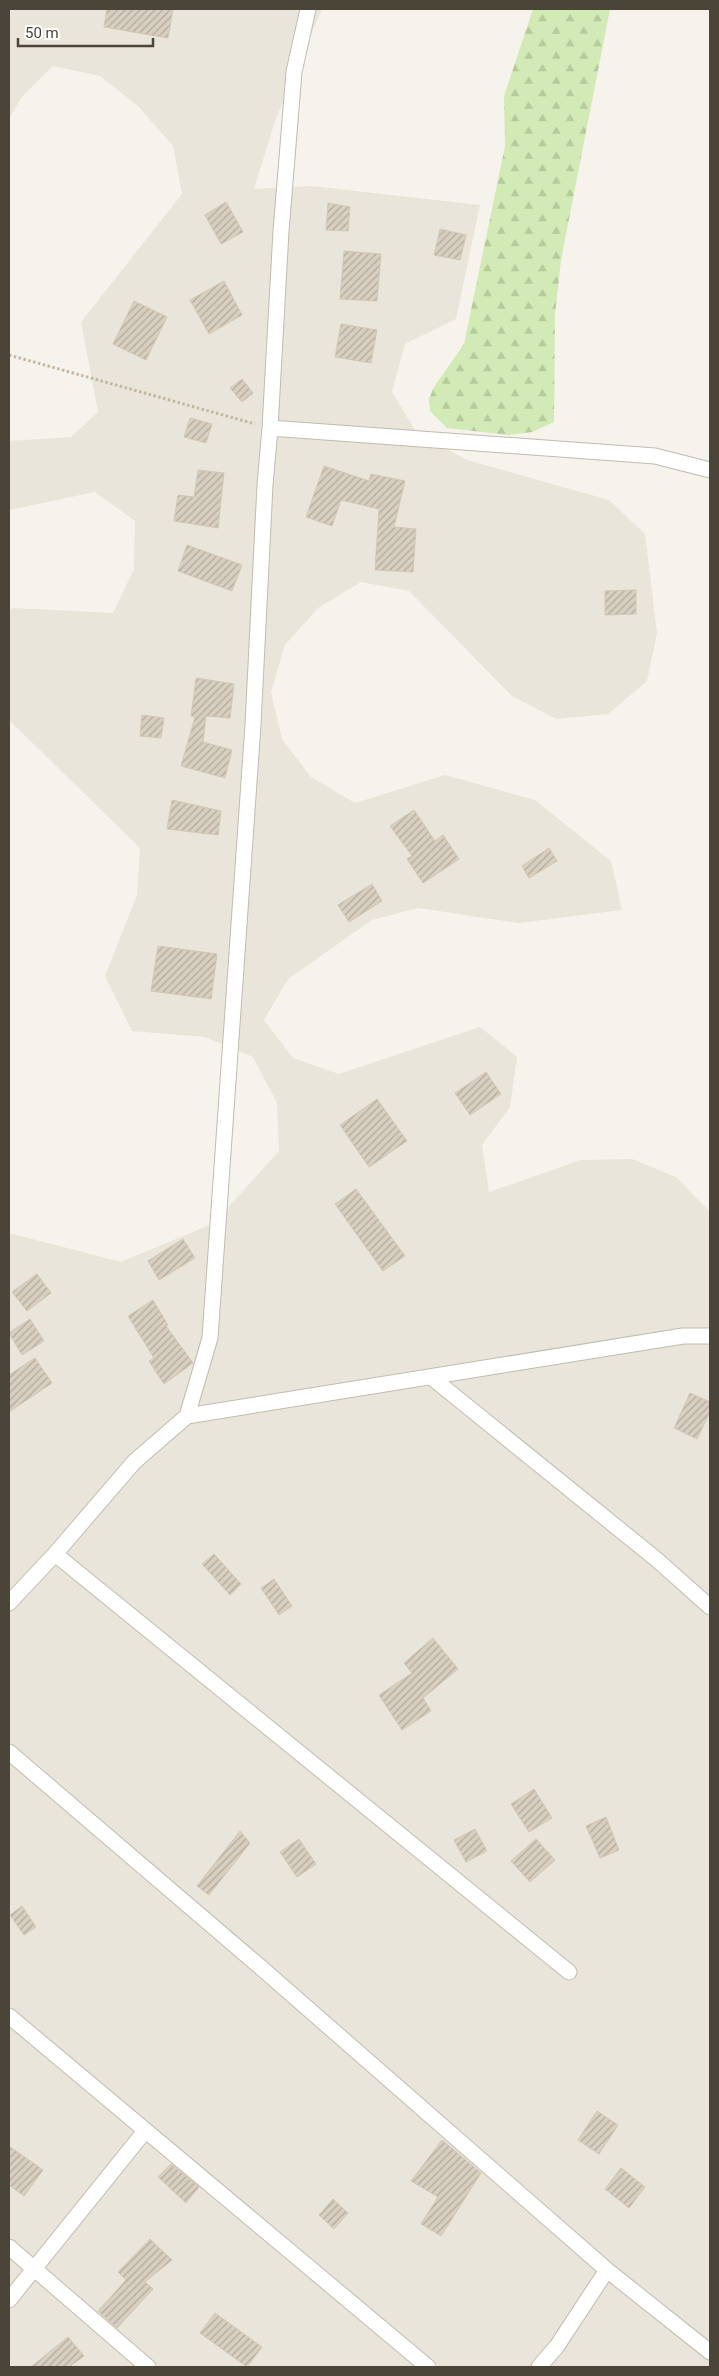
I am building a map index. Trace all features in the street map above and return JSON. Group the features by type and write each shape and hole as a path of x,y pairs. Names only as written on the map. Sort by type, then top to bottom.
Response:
{"street":[{"path":"187,1416 210,1338 213,1307 215,1248 254,725 265,485 281,231 294,72 308,9"},
{"path":"270,428 655,456 710,470"},
{"path":"9,1603 55,1554 134,1462 187,1416 683,1336 710,1336"},
{"path":"431,1377 656,1559 710,1607"},
{"path":"55,1554 570,1972"},
{"path":"9,1752 258,1964 607,2270 710,2352"},
{"path":"9,2016 428,2367"},
{"path":"9,2300 145,2131"},
{"path":"9,2248 148,2367"},
{"path":"539,2367 557,2346 607,2270"}],"path":[{"path":"9,355 270,428"}],"shaded area":[{"path":"9,9 322,9 276,118 254,189 312,186 480,205 456,319 405,344 392,392 417,433 467,460 609,500 645,534 657,633 647,681 608,714 556,719 512,696 409,591 361,582 318,608 285,645 271,692 282,739 311,777 355,803 445,775 535,800 611,861 622,910 519,923 418,908 372,920 288,979 264,1020 293,1058 339,1074 480,1027 517,1057 510,1107 482,1145 489,1192 581,1160 632,1159 676,1177 710,1212 710,2367 9,2367 9,1233 121,1262 214,1223 279,1151 277,1103 253,1057 205,1037 132,1031 105,976 137,895 140,848 9,720 9,611 13,608 113,613 134,569 135,521 95,492 9,510 9,441 71,437 98,412 81,322 182,194 173,146 139,107 100,76 53,66 21,98 9,119"}],"green space":[{"path":"533,9 610,9 561,260 555,315 554,422 532,432 508,435 447,428 430,411 429,399 434,387 464,344 505,146 504,96"}],"building":[{"path":"107,9 173,9 168,38 104,27"},
{"path":"226,202 243,232 221,244 205,215"},
{"path":"328,203 350,207 348,231 326,230"},
{"path":"440,229 466,235 460,260 434,255"},
{"path":"344,251 381,254 377,301 340,299"},
{"path":"224,281 242,315 209,334 190,300"},
{"path":"134,301 167,317 146,360 113,344"},
{"path":"341,324 377,330 371,363 335,357"},
{"path":"242,379 253,393 242,402 230,388"},
{"path":"190,418 212,424 206,443 184,437"},
{"path":"324,466 369,481 371,474 405,481 394,527 416,529 413,572 375,570 379,509 341,500 332,526 306,517"},
{"path":"198,470 224,473 218,528 174,521 178,495 194,497"},
{"path":"187,545 242,565 232,591 178,571"},
{"path":"636,590 636,614 605,615 605,591"},
{"path":"196,678 234,684 230,718 206,716 203,742 232,750 225,778 181,766 195,717 191,716"},
{"path":"142,715 164,718 161,738 140,736"},
{"path":"172,800 221,811 218,835 167,829"},
{"path":"414,810 435,841 443,835 459,859 423,883 407,859 412,856 390,826"},
{"path":"549,848 557,861 529,878 522,866"},
{"path":"372,884 382,901 349,922 338,905"},
{"path":"158,946 217,954 211,999 151,991"},
{"path":"486,1072 501,1094 470,1115 455,1093"},
{"path":"377,1099 407,1141 369,1167 340,1125"},
{"path":"356,1189 405,1256 383,1271 335,1204"},
{"path":"183,1239 195,1258 159,1280 148,1261"},
{"path":"37,1274 51,1293 27,1311 12,1292"},
{"path":"153,1300 168,1325 166,1326 193,1363 164,1384 149,1361 154,1358 128,1316"},
{"path":"30,1319 44,1341 22,1355 9,1333"},
{"path":"35,1358 52,1383 9,1412 9,1375"},
{"path":"690,1393 710,1402 710,1412 697,1439 674,1428"},
{"path":"214,1554 241,1584 230,1595 202,1564"},
{"path":"274,1579 292,1606 279,1615 261,1588"},
{"path":"433,1638 458,1669 423,1698 431,1711 402,1730 379,1695 412,1673 404,1663"},
{"path":"534,1789 552,1818 529,1832 511,1804"},
{"path":"606,1817 619,1850 600,1858 586,1826"},
{"path":"475,1829 487,1851 466,1862 454,1840"},
{"path":"240,1831 250,1843 209,1895 197,1886"},
{"path":"299,1839 316,1864 297,1877 280,1852"},
{"path":"536,1839 555,1860 530,1882 511,1861"},
{"path":"22,1906 36,1927 24,1935 10,1915"},
{"path":"597,2111 618,2125 599,2154 578,2140"},
{"path":"442,2140 481,2173 441,2236 421,2224 438,2197 411,2181"},
{"path":"9,2146 43,2170 24,2196 9,2185"},
{"path":"171,2164 199,2187 186,2203 158,2177"},
{"path":"621,2168 645,2187 629,2208 605,2189"},
{"path":"333,2199 348,2213 334,2229 319,2215"},
{"path":"150,2239 172,2260 145,2282 153,2289 117,2328 98,2311 126,2280 118,2272"},
{"path":"215,2313 262,2347 247,2367 200,2333"},
{"path":"68,2337 84,2356 69,2367 31,2367"}]}
